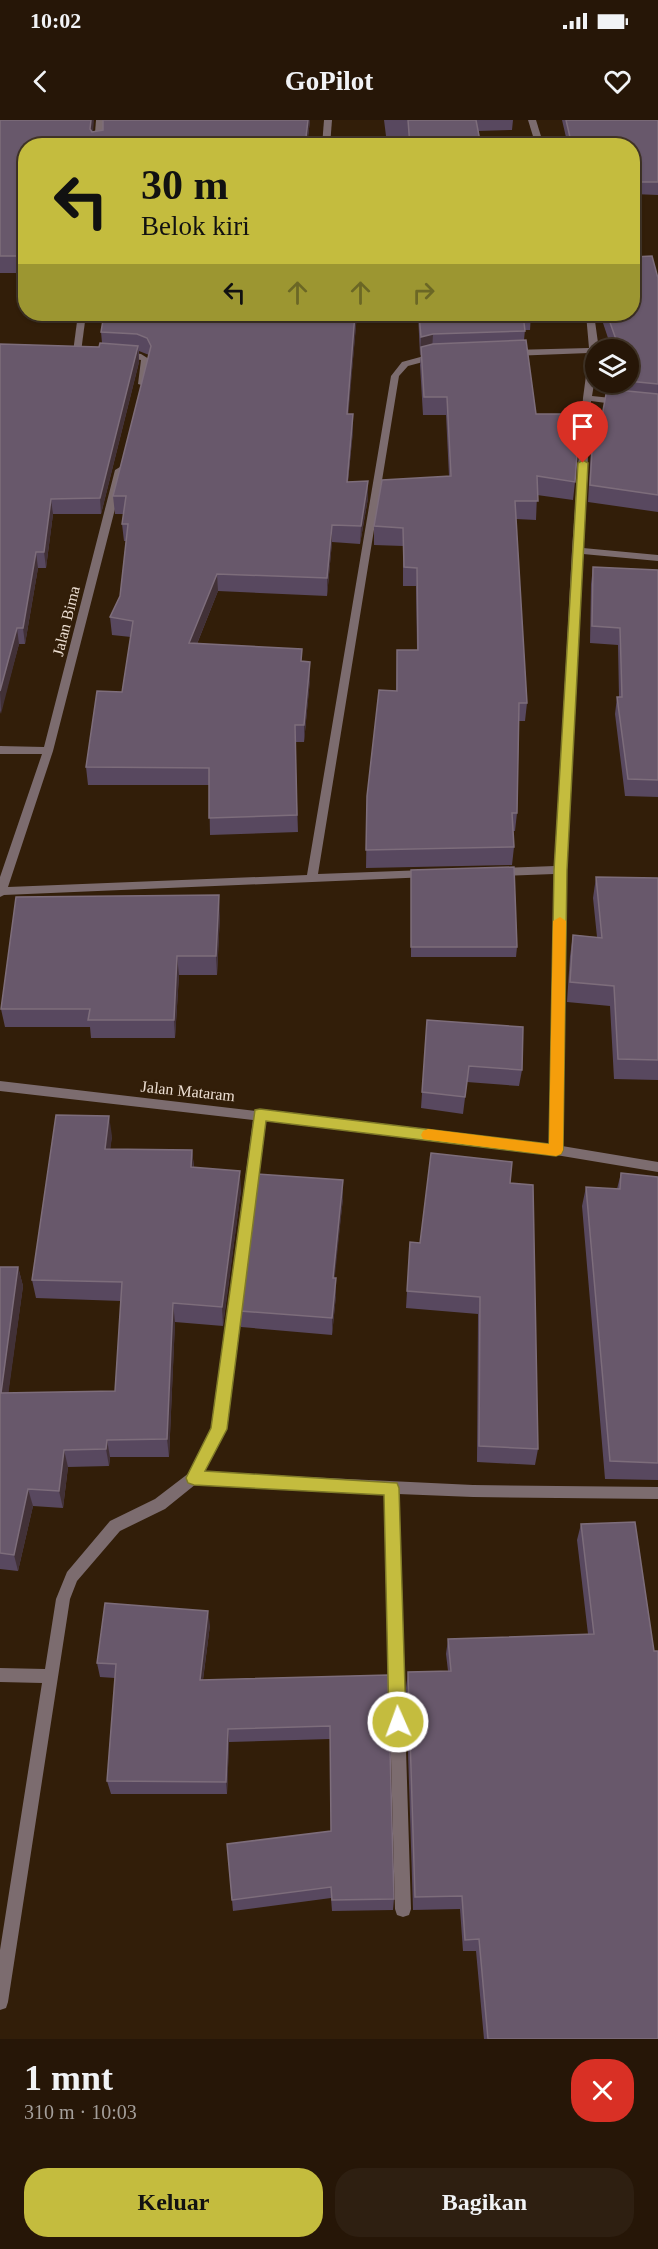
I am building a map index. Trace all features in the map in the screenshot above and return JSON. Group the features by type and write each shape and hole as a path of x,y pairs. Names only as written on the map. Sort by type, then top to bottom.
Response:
{"street":[{"path":"99,138 100,120"},
{"path":"327,138 328,120"},
{"path":"532,120 538,138"},
{"path":"77,352 81,321"},
{"path":"592,321 595,339"},
{"path":"502,354 585,350"},
{"path":"66,352 87,353"},
{"path":"118,355 138,356 145,359 146,364 139,395"},
{"path":"312,877 395,376 405,364 444,356"},
{"path":"556,1150 560,870 588,393"},
{"path":"587,398 634,403"},
{"name":"Jalan Bima","path":"0,892 48,751 121,464"},
{"path":"577,550 658,558"},
{"path":"0,750 48,751"},
{"path":"489,872 560,870"},
{"path":"0,892 442,873"},
{"name":"Jalan Mataram","path":"0,1086 47,1093 260,1114 556,1150 658,1167"},
{"path":"0,2002 63,1599 72,1577 115,1526 160,1504 194,1478 219,1429 260,1114"},
{"path":"194,1478 392,1488 658,1493"},
{"path":"392,1488 403,1909"},
{"path":"0,1675 51,1676"}],"building":[{"path":"0,120 91,120 92,132 103,130 103,120 308,120 306,138 18,138 18,256 0,256"},
{"path":"408,120 476,120 479,138 409,138"},
{"path":"566,120 658,120 658,182 640,182 640,138 570,138"},
{"path":"652,256 658,278 658,384 639,382 639,339 616,339 609,321 640,321 640,257"},
{"path":"103,321 354,321 347,414 353,414 347,482 368,481 361,526 332,525 327,578 217,574 189,643 302,649 301,661 310,662 304,725 295,725 297,815 209,818 209,768 86,767 97,691 122,692 133,621 110,617 120,596 128,524 122,524 126,496 113,496 151,346 147,338 137,334 101,332"},
{"path":"420,321 524,321 525,331 433,334 421,337"},
{"path":"526,340 536,414 580,414 575,482 537,476 538,501 515,501 527,703 519,703 517,813 512,813 514,847 366,850 367,796 379,690 397,691 397,650 418,650 417,568 404,567 403,528 374,526 382,480 451,476 447,397 424,397 421,347 433,344"},
{"path":"100,343 138,346 100,498 51,499 44,552 36,552 23,628 17,628 0,691 0,344 99,347"},
{"path":"606,393 658,394 658,495 590,485 594,416 602,416"},
{"path":"593,567 658,570 658,780 628,779 617,697 622,697 620,628 592,626"},
{"path":"514,867 517,947 411,947 411,870"},
{"path":"596,877 658,878 658,1060 618,1059 614,986 570,982 573,935 602,938"},
{"path":"219,895 216,956 177,956 174,1020 88,1020 90,1009 1,1009 16,897"},
{"path":"427,1020 523,1027 522,1070 469,1066 465,1097 422,1092"},
{"path":"56,1115 109,1116 105,1149 192,1150 191,1167 240,1171 222,1307 173,1303 167,1439 107,1440 106,1449 64,1450 59,1491 28,1489 14,1555 0,1553 0,1267 18,1267 1,1393 115,1391 122,1282 32,1280"},
{"path":"431,1153 512,1162 510,1183 533,1185 538,1449 479,1446 480,1297 407,1291 410,1242 420,1243"},
{"path":"621,1173 658,1177 658,1463 610,1461 586,1187 620,1189"},
{"path":"257,1174 343,1180 333,1278 336,1278 332,1318 240,1311"},
{"path":"635,1522 654,1651 658,1651 658,2039 488,2039 479,1939 465,1940 462,1896 415,1897 408,1672 451,1671 448,1639 594,1634 581,1524"},
{"path":"105,1603 208,1611 200,1680 388,1675 394,1899 332,1900 331,1887 232,1900 227,1844 331,1831 330,1726 228,1729 226,1782 107,1781 116,1664 97,1663"}],"slow traffic":[{"path":"428,1135 556,1150 560,921"}],"route":[{"path":"398,1722 392,1488 194,1478 219,1429 260,1114 556,1150 560,870 583,463"}]}
